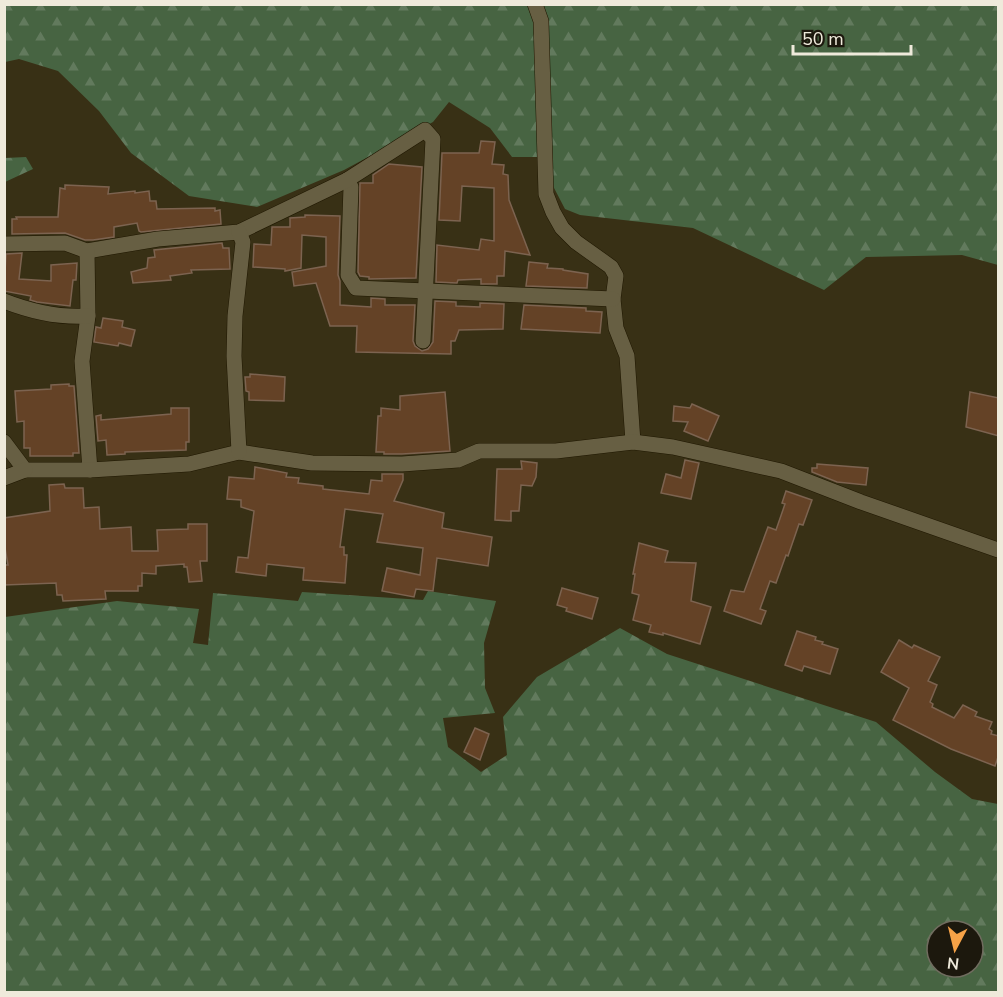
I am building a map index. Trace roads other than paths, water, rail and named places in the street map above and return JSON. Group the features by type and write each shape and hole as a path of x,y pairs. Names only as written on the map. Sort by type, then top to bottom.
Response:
{"street":[{"path":"535,4 541,21 546,194 562,228 576,242 611,267 616,276 614,299 616,328 627,356 633,442"},
{"path":"4,244 66,243 87,251 158,238 239,232 347,180 425,130 432,139 423,341"},
{"path":"347,180 351,186 348,275 356,288 614,299"},
{"path":"239,232 243,242 235,316 234,356 239,452"},
{"path":"87,251 88,316 82,361 90,470"},
{"path":"4,301 33,312 73,317 88,316"},
{"path":"4,442 25,470"},
{"path":"4,478 25,470 90,470 189,464 239,452 312,463 402,464 458,460 479,451 556,451 633,442 673,447 781,471 861,502 997,544"}]}
